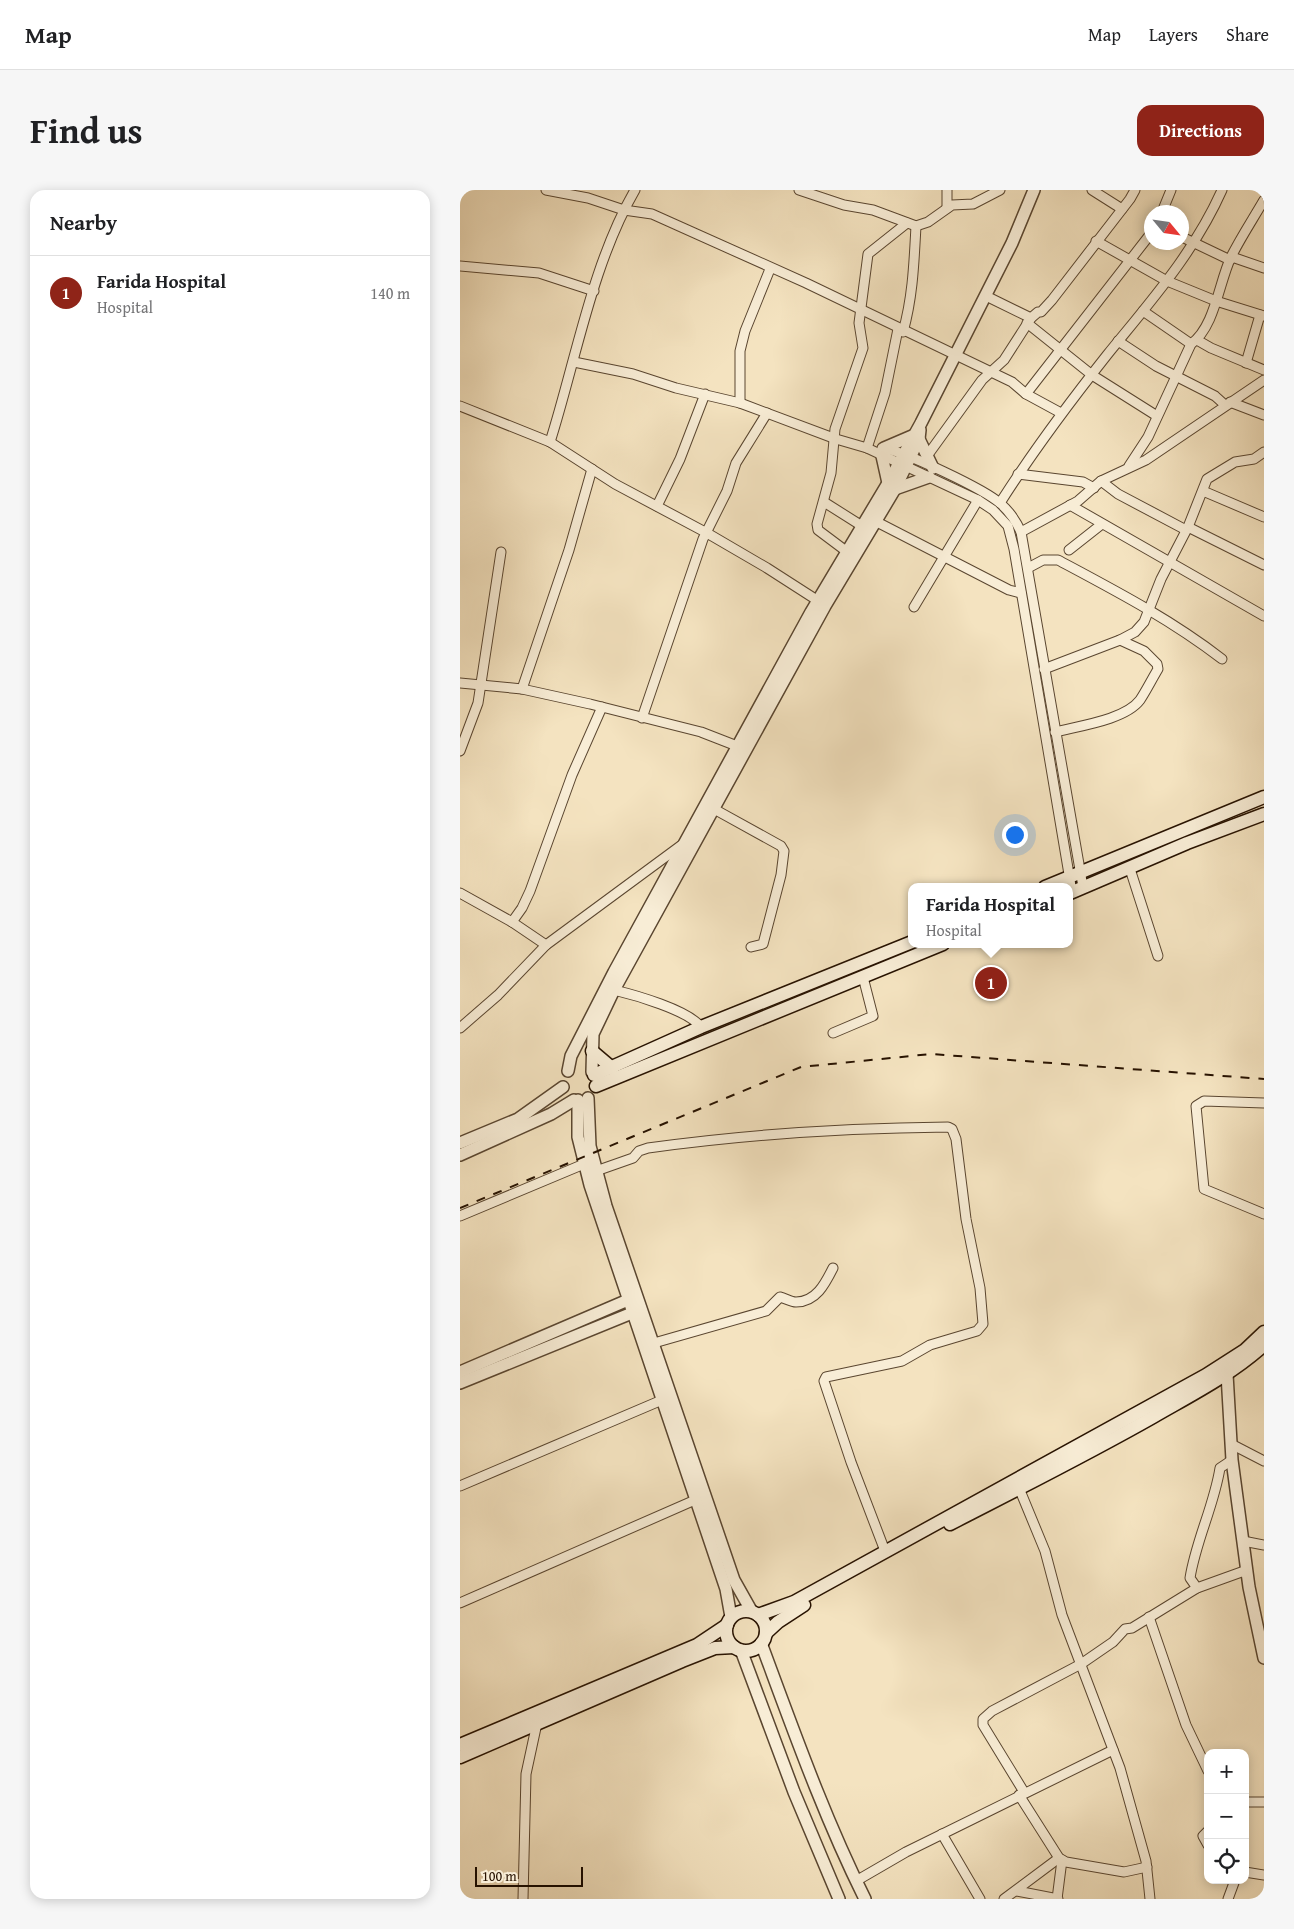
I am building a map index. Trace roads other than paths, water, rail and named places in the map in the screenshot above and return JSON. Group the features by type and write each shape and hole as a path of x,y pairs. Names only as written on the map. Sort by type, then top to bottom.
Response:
{"main road":[{"path":"1055,883 1264,797"},
{"path":"1075,891 1193,840 1264,814"},
{"path":"594,1078 701,1027 908,944"},
{"path":"594,1078 863,977 933,948"},
{"path":"592,1051 612,1068"},
{"path":"460,1756 714,1648 756,1648 790,1613 932,1533 1019,1488 1149,1412 1244,1350 1264,1332"},
{"path":"1149,1412 1228,1374 1264,1345"},
{"path":"460,1745 697,1645 715,1635 729,1621 743,1611 755,1613 794,1602 885,1551 1128,1424"},
{"path":"755,1613 764,1623 764,1638"},
{"path":"729,1621 727,1637 738,1649"}],"street":[{"path":"546,190 588,198 624,210 652,214 770,269 806,283 1012,382 1026,394 1060,413"},
{"path":"550,442 600,270 624,210 635,190"},
{"path":"799,190 844,205 873,210 912,224 928,222 947,208 973,204 1000,190"},
{"path":"947,190 947,208"},
{"path":"580,1099 565,1092 563,1087 571,1056 737,746 821,603 876,521 954,355 986,296 1012,242 1034,190"},
{"path":"1093,190 1122,209"},
{"path":"927,456 982,380 1004,360 1029,320 1038,312 1041,312 1122,209 1134,190"},
{"path":"1165,205 1171,190"},
{"path":"1000,503 1060,413 1167,282 1195,243 1208,222 1222,190"},
{"path":"1129,466 1148,437 1176,375 1216,301 1231,258 1264,200"},
{"path":"846,551 816,528 824,502 836,440 836,429 863,348 859,323 868,254 912,224"},
{"path":"866,448 885,393 901,330 910,308 914,277 912,224"},
{"path":"1189,240 1231,258 1264,268"},
{"path":"1096,241 1167,282 1216,301 1262,315 1246,363"},
{"path":"1026,394 1144,242"},
{"path":"460,266 539,273 594,292"},
{"path":"740,403 742,362 740,351 745,331 770,269"},
{"path":"986,296 1029,320 1060,351 1092,375 1157,416"},
{"path":"1143,311 1194,342 1264,370"},
{"path":"1118,342 1156,366 1176,375 1227,404 1264,414"},
{"path":"574,362 633,374 676,388 740,403 836,440 883,452 905,460 1000,503 1016,521 1021,532 1028,568 1055,732 1075,891"},
{"path":"1021,532 1070,505 1101,481 1129,466 1146,460 1264,380"},
{"path":"657,506 680,459 705,394"},
{"path":"460,406 550,442 592,469 707,533 821,603"},
{"path":"642,718 696,558 726,491 736,463 767,412"},
{"path":"916,438 927,456 931,472 993,510 1008,526 1014,549 1074,875"},
{"path":"883,452 916,438"},
{"path":"883,452 892,486"},
{"path":"1044,669 1120,640 1135,632 1144,622 1169,562 1187,529 1210,476 1235,462 1254,459 1264,452"},
{"path":"522,689 569,550 592,469"},
{"path":"460,1156 580,1099 594,1078 593,1034 614,990 714,809 846,551 892,486 931,472"},
{"path":"1018,474 1083,482 1094,488"},
{"path":"1101,481 1118,494 1264,565"},
{"path":"1203,491 1264,517"},
{"path":"914,607 978,500"},
{"path":"824,502 862,526"},
{"path":"1070,505 1264,616"},
{"path":"876,521 1009,590 1021,593"},
{"path":"1069,550 1102,524"},
{"path":"460,751 478,703 501,552"},
{"path":"1028,568 1043,560 1058,560 1149,608 1184,630 1222,659"},
{"path":"1055,732 1114,716 1131,708 1139,701 1158,669 1157,664 1144,651 1120,640"},
{"path":"460,683 522,689 602,707 701,732 737,746"},
{"path":"512,922 522,908 530,891 572,775 602,707"},
{"path":"714,809 780,846 784,852 781,875 763,944 751,947"},
{"path":"460,1028 498,995 546,945 683,844"},
{"path":"1130,868 1158,956"},
{"path":"460,893 512,922 546,945"},
{"path":"833,1033 873,1016 863,977"},
{"path":"614,990 682,1013 701,1027"},
{"path":"568,1072 580,1067 594,1078"},
{"path":"460,1144 518,1118 563,1087"},
{"path":"580,1099 578,1137 584,1164 632,1314 726,1589 729,1621"},
{"path":"580,1099 596,1171 734,1580 755,1613"},
{"path":"1264,1103 1204,1101 1196,1106 1204,1189 1264,1214"},
{"path":"596,1171 633,1158 639,1151 648,1148 712,1139 860,1128 948,1127 952,1129 956,1139 966,1219 980,1288 983,1324 977,1331 930,1345 902,1361 826,1377 824,1381 851,1462 885,1551"},
{"path":"460,1216 584,1164"},
{"path":"654,1344 766,1311 780,1297 795,1302 814,1296 824,1286 833,1268"},
{"path":"460,1372 628,1300"},
{"path":"460,1383 632,1314"},
{"path":"1228,1374 1233,1445 1232,1460 1254,1620 1264,1658"},
{"path":"460,1486 662,1400"},
{"path":"1233,1445 1264,1461"},
{"path":"1197,1588 1190,1578 1198,1543 1215,1496 1220,1468 1232,1460"},
{"path":"1019,1488 1044,1551 1062,1615 1120,1768 1146,1867 1150,1899"},
{"path":"460,1603 695,1500"},
{"path":"1243,1541 1264,1545"},
{"path":"1017,1891 1058,1899 1061,1859 1021,1794 983,1725 983,1720 992,1711 1081,1664 1113,1642 1125,1628 1132,1628 1150,1618 1197,1588 1247,1570"},
{"path":"1150,1618 1183,1718 1204,1763"},
{"path":"764,1638 794,1732 865,1899"},
{"path":"738,1649 838,1899"},
{"path":"523,1899 526,1774 537,1723"},
{"path":"856,1881 942,1834 1113,1750"},
{"path":"1249,1802 1264,1802"},
{"path":"942,1834 980,1899"},
{"path":"1004,1899 1061,1859 1124,1872 1146,1867"},
{"path":"1249,1873 1264,1875"},
{"path":"1228,1899 1234,1884"}],"railway":[{"path":"460,1208 801,1067 931,1054 1264,1079"}],"place":[{"name":"Farida Hospital","path":"991,983"}]}
